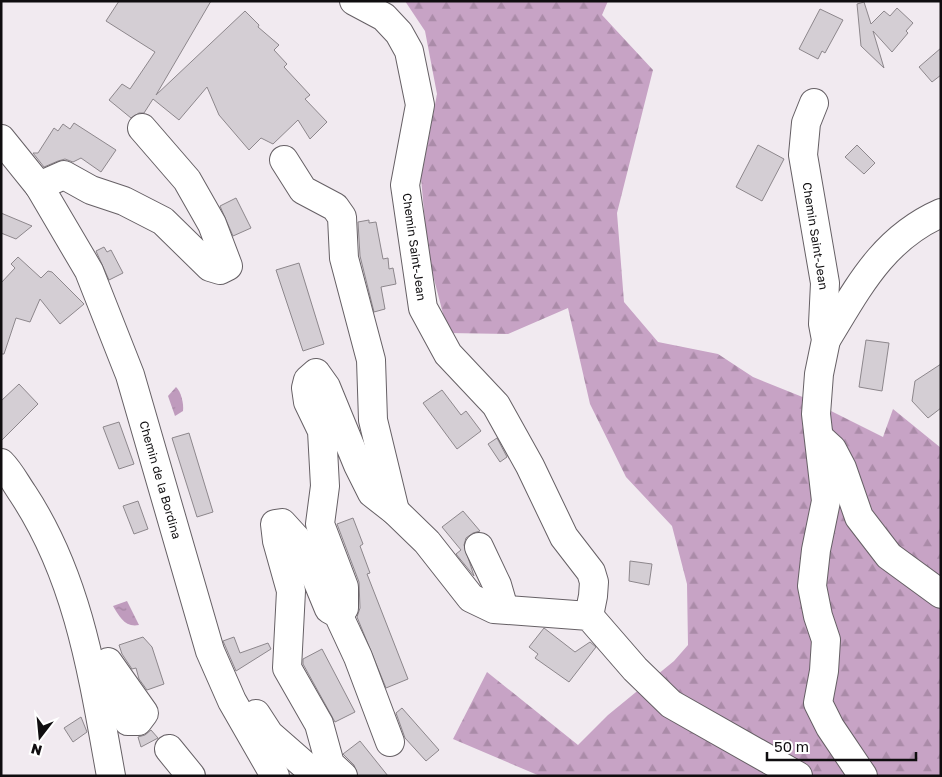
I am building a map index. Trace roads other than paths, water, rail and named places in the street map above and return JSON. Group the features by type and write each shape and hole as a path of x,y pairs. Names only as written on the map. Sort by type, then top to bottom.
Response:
{"street":[{"name":"Chemin Saint-Jean","path":"354,1 385,9 409,51 420,105 405,185 423,308 448,354 496,405 530,466 564,538 592,572 594,582 589,616"},
{"name":"Chemin Saint-Jean","path":"814,103 806,123 803,156 825,283 823,324 826,340"},
{"path":"38,186 64,175 91,190 124,201 163,220 210,267 220,270 228,266 212,224 187,180 142,128"},
{"name":"Chemin de la Bordina","path":"1,139 38,186 89,271 130,375 207,642 232,701 275,776"},
{"path":"284,160 304,190 335,207 342,217 344,258 371,360 373,420 395,511"},
{"name":"Chemin Saint-Jean","path":"864,776 830,727 818,704 824,671 826,640 818,616 812,586 816,550 826,501 816,414 819,374 826,340 871,268 891,244 919,222 941,214"},
{"path":"338,614 344,608 344,587 320,524 324,486 322,432 308,402 306,388 308,380 316,373 326,387 358,465 372,493 395,511 427,542 471,598 494,609 589,616 635,669 671,704 798,776"},
{"path":"820,438 832,449 842,468 859,517 889,556 941,594"},
{"path":"1,463 37,516 63,568 100,669 111,776"},
{"path":"343,776 330,764 319,724 287,668 291,591 277,541 275,524 282,523 303,546 329,608 338,614 358,657 390,742"},
{"path":"480,547 498,585 504,609"},
{"path":"226,684 246,698 269,734 317,776"},
{"path":"169,749 191,776"}],"water":[{"path":"176,387 183,401 183,411 175,416 168,396"},
{"path":"127,601 139,625 126,623 113,606"}]}
